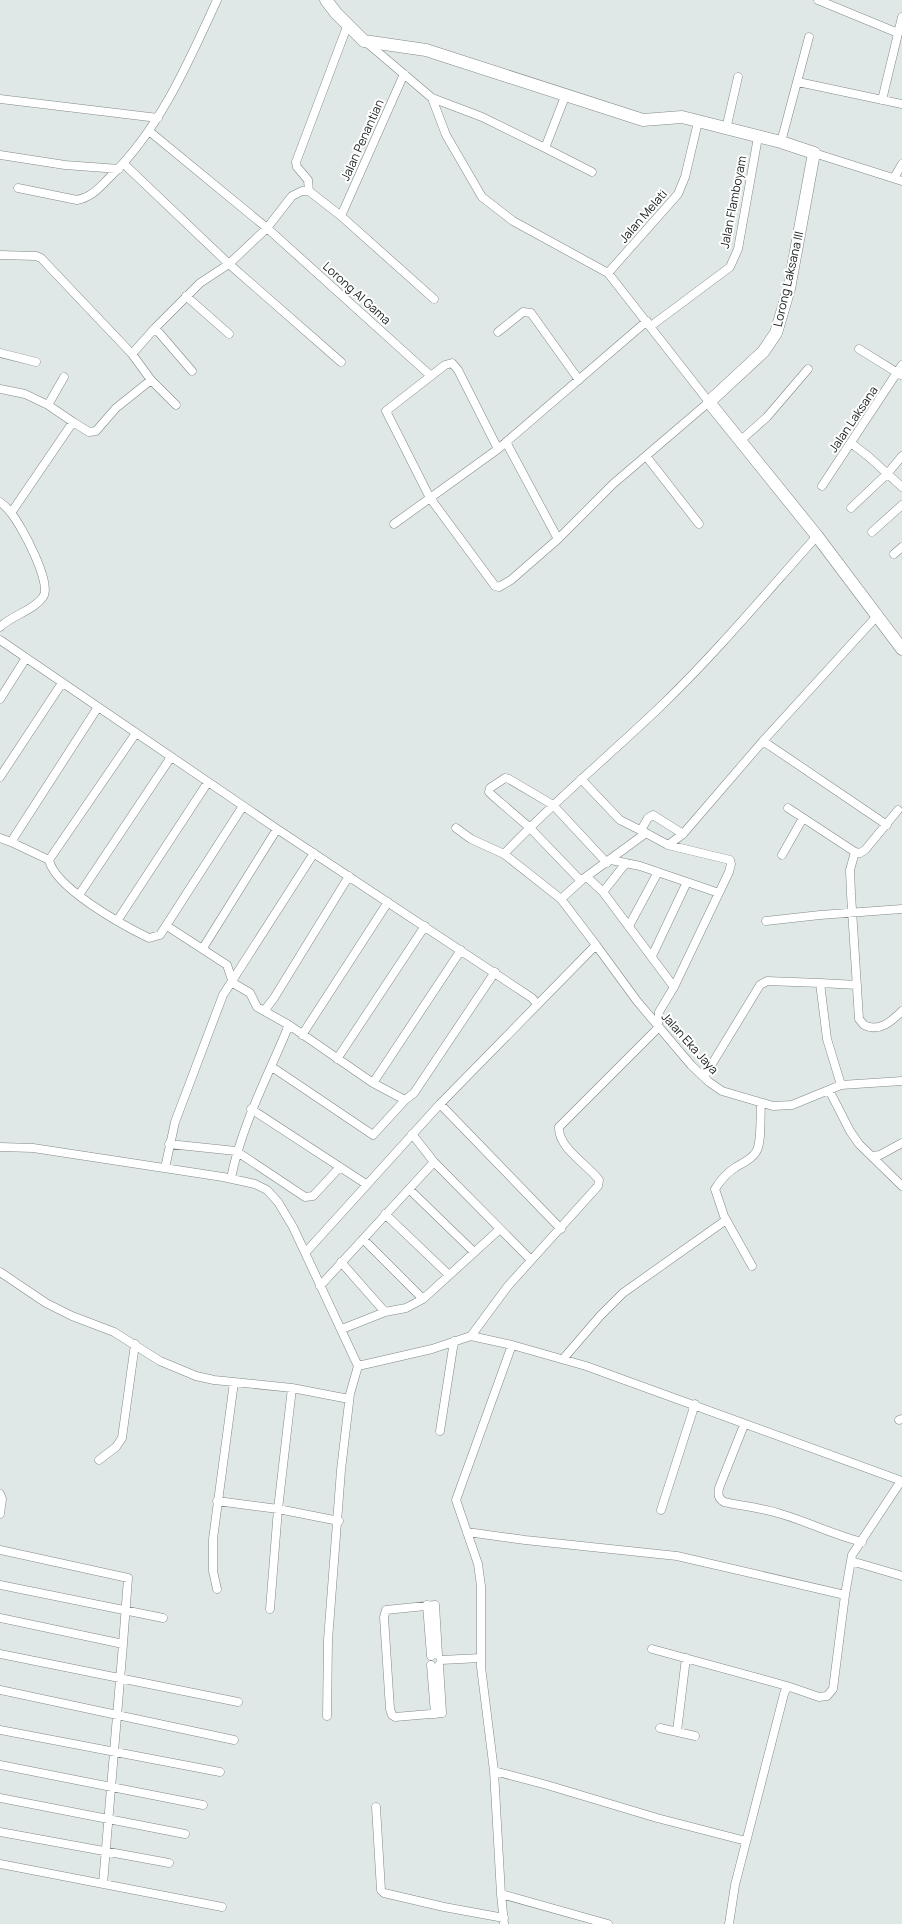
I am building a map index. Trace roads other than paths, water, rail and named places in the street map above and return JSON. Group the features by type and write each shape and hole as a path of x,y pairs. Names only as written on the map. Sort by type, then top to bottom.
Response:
{"street":[{"path":"18,188 77,200 92,195 121,167 158,118 184,72 217,0"},
{"path":"326,0 364,41 432,98 482,118 592,172"},
{"path":"818,0 898,33"},
{"path":"882,100 902,18"},
{"path":"309,191 308,180 297,167 296,162 348,24"},
{"path":"781,142 809,37"},
{"path":"364,41 426,50 643,120 676,117 698,122 781,142 898,179 902,164"},
{"name":"Jalan Penantian","path":"341,216 404,74"},
{"path":"726,129 738,77"},
{"path":"798,82 902,104"},
{"path":"545,148 566,94"},
{"path":"432,98 446,135 482,197 513,221 608,274 649,323 740,441 818,536 902,649"},
{"path":"0,99 158,118"},
{"name":"Jalan Melati","path":"608,274 678,194 684,177 698,122"},
{"name":"Lorong Al Gama","path":"149,131 267,228 431,376"},
{"name":"Jalan Flamboyam","path":"394,524 498,449 579,380 616,346 730,267 738,249 758,137"},
{"name":"Lorong Laksana III","path":"709,402 763,352 776,333 789,289 814,153"},
{"path":"0,155 65,165 121,167 341,362"},
{"path":"132,354 154,328 186,296 200,283 230,264 267,228 292,196 302,191 309,191 341,216 434,299"},
{"path":"0,255 36,256 41,258 132,354 151,380 176,405"},
{"path":"186,296 230,334"},
{"path":"498,332 523,312 531,313 579,380"},
{"path":"154,328 192,371"},
{"path":"859,349 900,374"},
{"path":"0,353 36,362"},
{"path":"498,449 455,366 452,363 445,365 386,413 430,498 495,586 502,586 558,539 613,484 709,402"},
{"name":"Jalan Laksana","path":"822,486 900,374 902,364"},
{"path":"740,441 767,417 808,369"},
{"path":"48,404 64,377"},
{"path":"0,389 25,394 48,404 89,432 96,431 116,408 151,380"},
{"path":"11,513 73,422"},
{"path":"506,442 558,539"},
{"path":"851,443 888,473 902,487"},
{"path":"646,456 699,524"},
{"path":"851,508 888,473 902,456"},
{"path":"0,502 11,513 23,533 42,571 46,584 46,593 43,598 0,627"},
{"path":"872,532 902,505"},
{"path":"504,854 553,805 661,706 710,655 818,536"},
{"path":"894,554 902,547"},
{"path":"668,845 683,834 762,742 877,616"},
{"path":"0,640 243,806 495,972 532,998 537,1004"},
{"path":"0,698 26,658"},
{"path":"0,777 62,683"},
{"path":"11,842 98,707"},
{"path":"49,860 136,733"},
{"path":"762,742 887,825"},
{"path":"79,895 171,757"},
{"path":"674,987 603,892 584,879 493,796 490,792 490,788 504,778 509,779 553,805 609,862 626,862 719,893"},
{"path":"471,1336 508,1286 561,1229 598,1186 599,1180 561,1139 558,1134 559,1127 658,1026 659,1012 674,987 729,872 731,864 730,860 668,845 620,820 581,779"},
{"path":"117,921 208,782"},
{"path":"0,838 49,860 54,872 79,895 117,921 150,938 160,936 243,806"},
{"path":"788,808 855,852 860,853 865,850 898,810"},
{"path":"561,898 584,879 609,862 643,831 648,818 653,815 683,834"},
{"path":"782,855 803,818"},
{"name":"Jalan Eka Jaya","path":"456,828 471,839 504,854 561,898 637,1001 704,1077 722,1091 773,1106 792,1105 841,1085 902,1081"},
{"path":"203,948 278,829"},
{"path":"855,852 850,870 859,1019 868,1028 882,1026 902,1011"},
{"path":"164,1168 169,1144 186,1091 223,995 314,853"},
{"path":"603,892 626,862"},
{"path":"629,926 658,872"},
{"path":"264,1011 278,992 349,876"},
{"path":"652,956 687,882"},
{"path":"302,1035 388,902"},
{"path":"766,921 902,909"},
{"path":"167,926 227,965 234,985 250,992 255,1005 289,1025 373,1083 405,1100"},
{"path":"337,1059 425,926"},
{"path":"306,1252 440,1104 596,945"},
{"path":"373,1083 461,950"},
{"path":"272,1066 373,1136 405,1100 414,1093 495,972"},
{"path":"704,1077 760,985 767,981 857,985"},
{"path":"820,983 827,1039 841,1085"},
{"path":"231,1178 236,1151 251,1109 272,1066 289,1025"},
{"path":"829,1090 850,1131 865,1152 872,1156 901,1183"},
{"path":"752,1266 726,1220 715,1189 735,1168 747,1161 757,1152 761,1103"},
{"path":"440,1104 561,1229"},
{"path":"251,1109 366,1184"},
{"path":"412,1134 434,1162 531,1260"},
{"path":"872,1156 880,1155 902,1142"},
{"path":"169,1144 236,1151 305,1197 313,1196 340,1167"},
{"path":"0,1147 33,1148 231,1178 255,1184 267,1190 278,1202 306,1252 320,1286 342,1329 358,1366 349,1399 342,1470 328,1640 327,1716"},
{"path":"320,1286 434,1162"},
{"path":"409,1189 474,1252"},
{"path":"385,1214 449,1275"},
{"path":"563,1360 600,1316 623,1293 726,1220"},
{"path":"342,1329 385,1312 406,1308 422,1298 500,1229"},
{"path":"363,1239 422,1298"},
{"path":"341,1262 385,1312"},
{"path":"0,1272 46,1303 72,1316 114,1332 177,1369 196,1376 234,1382 292,1388 349,1399"},
{"path":"358,1366 432,1349 471,1336 512,1345 563,1360 695,1404 744,1425 901,1481 852,1555 845,1595 833,1689 827,1696 819,1697 787,1686 652,1649"},
{"path":"440,1431 454,1341"},
{"path":"99,1460 116,1447 122,1438 135,1344"},
{"path":"376,1807 381,1890 384,1893 504,1921 494,1771 481,1658 481,1586 478,1564 457,1505 458,1492 512,1345"},
{"path":"217,1589 213,1571 213,1539 234,1382"},
{"path":"270,1609 278,1509 292,1388"},
{"path":"661,1510 695,1404"},
{"path":"744,1425 719,1488 718,1495 720,1499 724,1502 779,1513 803,1521 834,1535 862,1542"},
{"path":"0,1494 2,1499 0,1514"},
{"path":"217,1501 278,1509 339,1521"},
{"path":"467,1532 525,1540 677,1556 845,1595"},
{"path":"0,1550 128,1578 121,1679 103,1884"},
{"path":"851,1561 902,1576"},
{"path":"0,1585 163,1618"},
{"path":"435,1604 436,1660 442,1713 395,1717 390,1713 384,1612 389,1608 435,1604"},
{"path":"0,1618 123,1644"},
{"path":"0,1654 238,1702"},
{"path":"436,1660 481,1658"},
{"path":"677,1731 686,1658"},
{"path":"729,1924 735,1885 776,1719 787,1686"},
{"path":"0,1690 234,1740"},
{"path":"660,1728 695,1736"},
{"path":"0,1730 220,1772"},
{"path":"0,1765 203,1805"},
{"path":"494,1771 547,1785 657,1818 746,1841"},
{"path":"0,1798 185,1834"},
{"path":"0,1832 169,1863"},
{"path":"0,1864 222,1907"},
{"path":"501,1894 608,1924"}]}
